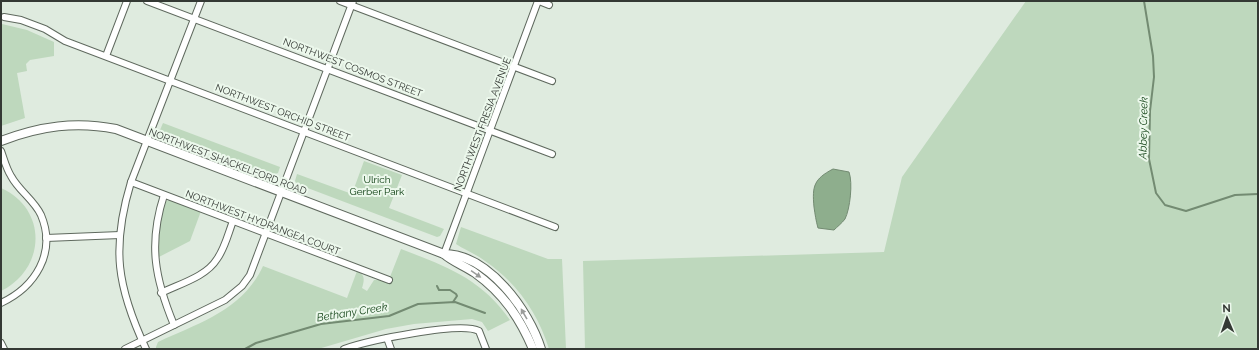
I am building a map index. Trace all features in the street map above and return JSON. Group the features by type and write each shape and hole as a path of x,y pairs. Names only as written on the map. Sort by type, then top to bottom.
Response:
{"street":[{"path":"106,56 127,1"},
{"name":"NORTHWEST COSMOS STREET","path":"147,1 552,154"},
{"path":"146,349 126,301 119,261 123,211 131,182 201,1"},
{"path":"340,1 352,3 552,81"},
{"path":"538,1 549,5"},
{"name":"NORTHWEST FRESIA AVENUE","path":"444,254 538,1"},
{"path":"125,349 216,306 242,286 255,264 352,3"},
{"name":"NORTHWEST ORCHID STREET","path":"4,17 21,20 45,29 65,41 555,227"},
{"name":"NORTHWEST SHACKELFORD ROAD","path":"1,141 46,127 84,124 116,129 444,254 487,282 501,295 524,328 533,349"},
{"path":"1,151 11,177 36,206 41,216 46,238 42,262 34,278 21,291 1,303"},
{"name":"NORTHWEST HYDRANGEA COURT","path":"131,182 389,280"},
{"path":"164,195 156,227 154,249 161,292 174,325"},
{"path":"161,292 200,274 213,264 220,253 233,222"},
{"path":"46,238 120,235"},
{"name":"NORTHWEST SHACKELFORD ROAD","path":"444,254 455,254 467,259 493,277 507,290 528,319 541,349"},
{"path":"344,349 424,331 474,329 480,334 486,349"},
{"path":"388,338 391,349"},
{"path":"1,343 4,349"}],"green space":[{"path":"1,1 2,24 27,30 54,42 54,56 30,60 26,64 27,71 17,73 25,118 1,126"},
{"path":"1026,1 1258,1 1258,349 585,349 583,261 884,252 902,177"},
{"path":"163,123 280,167 278,173 271,175 162,134 160,130"},
{"name":"Ulrich Gerber Park","path":"364,161 402,175 389,208 444,229 440,236 437,237 297,184 295,181 297,174 352,194"},
{"path":"1,188 16,198 27,210 34,224 36,239 33,254 27,269 16,281 1,291"},
{"path":"170,200 201,211 190,241 157,258 157,233 165,201"},
{"path":"461,227 548,259 562,259 566,349 549,349 539,323 516,289 496,269 478,256 456,244"},
{"path":"401,249 433,261 461,275 487,294 510,320 488,331 482,322 472,319 414,324 386,329 318,349 156,349 158,342 204,321 232,304 244,294 263,266 347,298 357,271 363,276 364,281 362,288 367,291 374,280 388,282"}],"shaded area":[{"path":"833,169 849,172 851,183 847,215 834,230 818,228 813,200 814,188 818,180"}],"waterway":[{"name":"Abbey Creek","path":"1144,1 1153,56 1154,77 1150,111 1149,159 1156,193 1165,205 1186,211 1235,195 1258,194"},
{"path":"437,286 439,290 450,290 456,294 457,296 453,302"},
{"name":"Bethany Creek","path":"245,349 256,343 321,324 389,316 418,304 455,302 485,313"}]}
